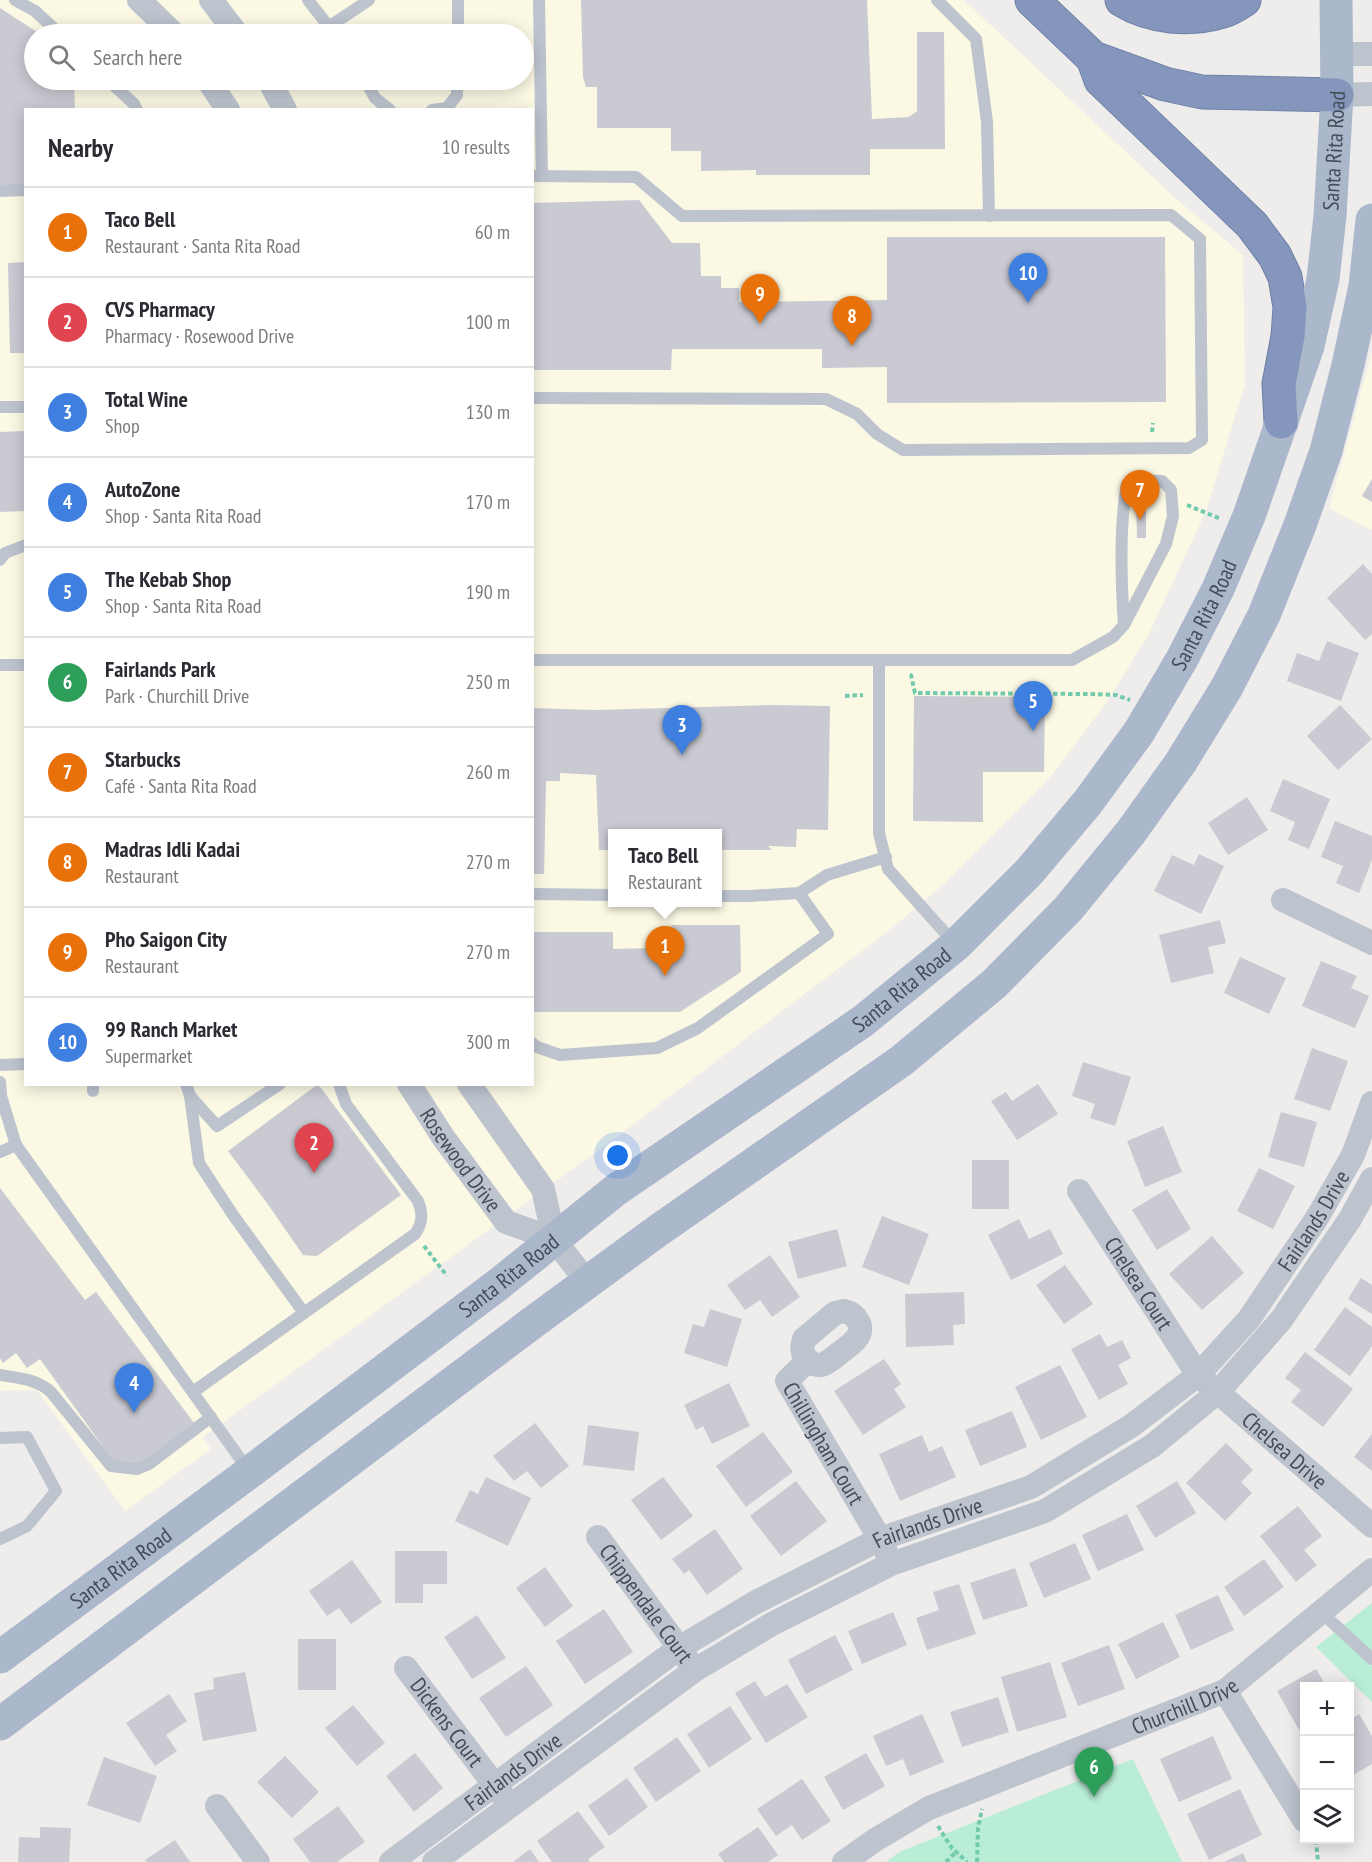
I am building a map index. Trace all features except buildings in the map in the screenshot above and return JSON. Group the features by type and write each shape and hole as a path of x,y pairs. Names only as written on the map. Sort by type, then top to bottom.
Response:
{"highway":[{"path":"1032,0 1093,58 1165,84 1202,92 1337,95"},
{"path":"1122,0 1132,7 1188,18 1224,11 1244,0"},
{"path":"1093,58 1101,80 1252,225 1275,256 1285,277 1290,307 1288,336 1279,384 1281,422"}],"main road":[{"name":"Santa Rita Road","path":"0,1657 500,1283 617,1189 863,1021 956,945 1029,872 1073,819 1139,732 1182,659 1218,589 1249,516 1308,346 1323,279 1330,216 1337,95 1336,0"},
{"name":"Santa Rita Road","path":"0,1724 587,1282 901,1061 1002,976 1068,909 1124,840 1181,762 1227,687 1264,615 1326,452 1348,365 1365,321 1365,286 1372,220"}],"street":[{"path":"139,0 164,24"},
{"path":"211,0 229,24"},
{"path":"1336,54 1372,54"},
{"path":"215,90 227,108"},
{"path":"274,90 284,108"},
{"path":"1337,95 1372,94"},
{"path":"1282,900 1372,943"},
{"name":"Rosewood Drive","path":"410,1086 443,1137 506,1222 554,1239"},
{"path":"470,1086 543,1189 554,1239 587,1282"},
{"name":"Fairlands Drive","path":"391,1862 679,1648 756,1602 880,1539 1031,1487 1131,1426 1198,1375 1249,1319 1317,1218 1353,1155 1372,1103"},
{"name":"Fairlands Drive","path":"434,1862 695,1670 772,1624 891,1564 1045,1511 1152,1446 1218,1392 1281,1320 1350,1220 1372,1179"},
{"name":"Chelsea Court","path":"1079,1191 1198,1375"},
{"name":"Chillingham Court","path":"808,1360 787,1381 880,1539 891,1564"},
{"name":"Chelsea Drive","path":"1198,1375 1372,1526"},
{"name":"Chippendale Court","path":"598,1537 695,1670"},
{"name":"Churchill Drive","path":"844,1862 875,1840 929,1808 1225,1691 1372,1570"},
{"name":"Dickens Court","path":"406,1668 510,1806"},
{"path":"1225,1691 1300,1812"},
{"path":"217,1806 258,1862"}],"lane":[{"path":"15,0 35,12 49,24"},
{"path":"308,0 327,24"},
{"path":"333,24 369,0"},
{"path":"458,0 458,24"},
{"path":"534,398 826,399 857,414 877,434 903,450 1189,448 1202,440 1200,239 1171,215 682,216 636,177 537,176 539,0"},
{"path":"937,0 976,39 987,122 989,216"},
{"path":"119,90 136,108"},
{"path":"371,90 375,98 388,108"},
{"path":"447,108 457,95 457,90"},
{"path":"0,191 24,190"},
{"path":"0,407 24,407"},
{"path":"534,660 1072,660 1113,637 1124,625 1167,544 1173,516 1171,490 1162,481 1137,480 1127,484 1123,504 1124,625"},
{"path":"0,560 5,553 24,546"},
{"path":"879,660 879,833 888,869 956,945"},
{"path":"0,665 24,665"},
{"path":"722,896 799,892 827,875 885,857"},
{"path":"534,1045 560,1055 657,1048 698,1028 828,934 799,892"},
{"path":"534,894 608,895"},
{"path":"0,1065 24,1064"},
{"path":"0,1082 1,1096 16,1145 250,1472"},
{"path":"188,1090 217,1126 277,1086"},
{"path":"193,1392 414,1234 420,1227 422,1209 418,1200 346,1104 340,1086"},
{"path":"188,1090 199,1163 233,1215 304,1312"},
{"path":"0,1152 16,1145"},
{"path":"0,1375 42,1384 111,1466 137,1469 149,1464 211,1417"},
{"path":"0,1438 27,1437 56,1491 27,1526 0,1539"},
{"path":"1321,1612 1372,1659"}],"path":[{"path":"844,696 862,696 872,676 911,675 915,693 1116,695 1153,708"},
{"path":"977,1862 978,1828 983,1809 978,1788"},
{"path":"929,1808 942,1835 967,1862"},
{"path":"1316,1844 1318,1862"},
{"path":"946,1862 956,1852"}],"shaded area":[{"path":"0,0 964,0 1175,198 1243,255 1245,384 1206,511 1149,634 1105,705 1047,781 944,884 897,924 603,1147 203,1437 211,1449 125,1511 37,1390 0,1391"},
{"path":"1372,352 1372,530 1329,509"}],"green space":[{"path":"1372,1603 1372,1702 1354,1682 1316,1647"},
{"path":"1133,1759 1182,1862 886,1862 899,1852"}],"place":[{"name":"99 Ranch Market","path":"1028,303"},
{"name":"Pho Saigon City","path":"760,324"},
{"name":"Madras Idli Kadai","path":"852,346"},
{"name":"Starbucks","path":"1140,520"},
{"name":"The Kebab Shop","path":"1033,731"},
{"name":"Total Wine","path":"682,755"},
{"name":"Taco Bell","path":"665,976"},
{"name":"CVS Pharmacy","path":"314,1173"},
{"name":"AutoZone","path":"134,1413"},
{"name":"Fairlands Park","path":"1094,1797"}]}
